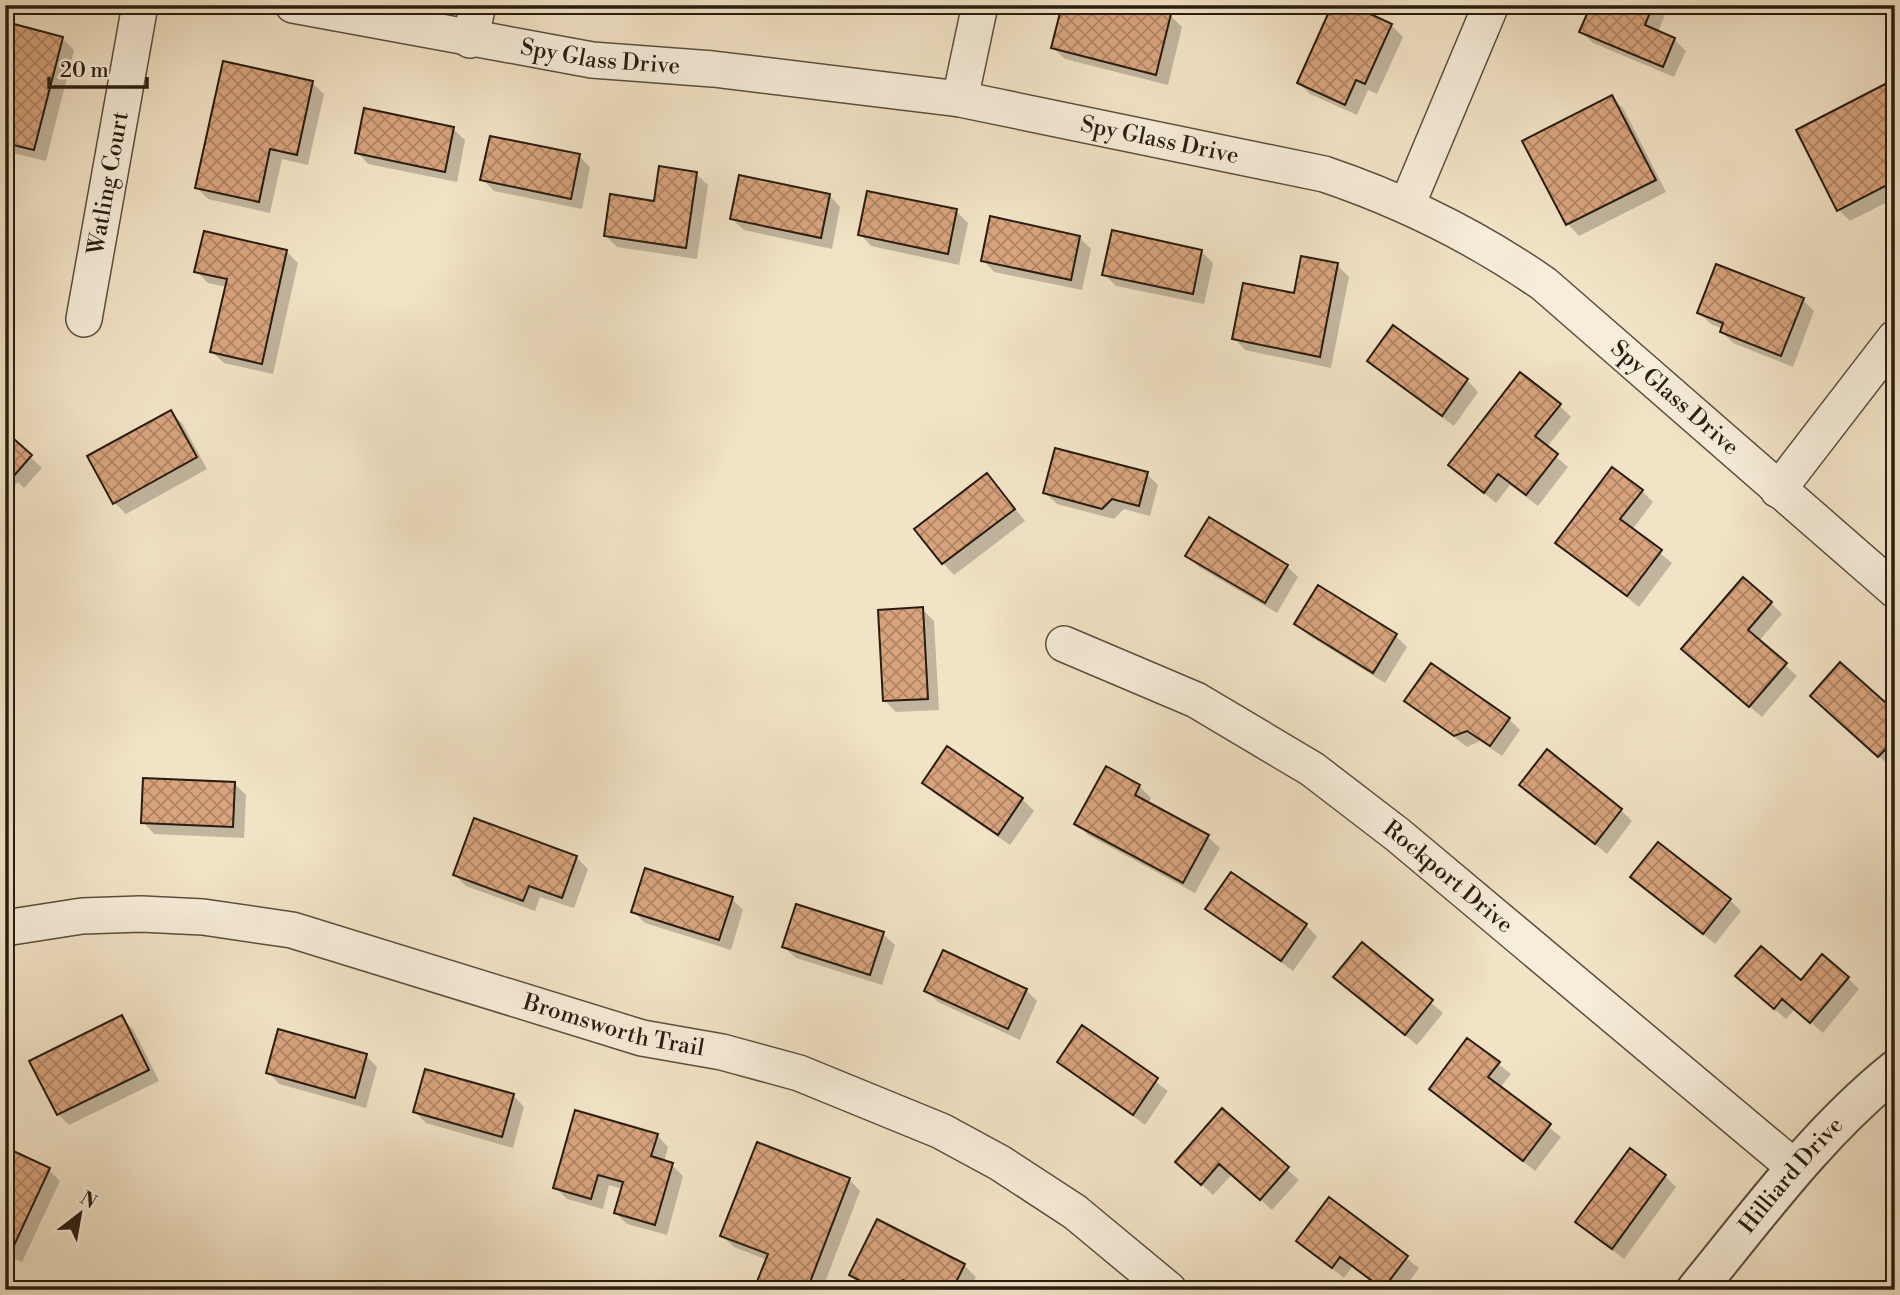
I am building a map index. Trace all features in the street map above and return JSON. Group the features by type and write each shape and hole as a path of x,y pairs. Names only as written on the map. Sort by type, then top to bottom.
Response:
{"street":[{"name":"Watling Court","path":"84,319 140,5"},
{"name":"Spy Glass Drive","path":"293,5 470,40 592,60 713,69 960,100 1324,174 1407,205 1489,246 1544,284 1895,590"},
{"path":"470,40 478,5"},
{"path":"960,100 980,5"},
{"path":"1407,205 1491,5"},
{"path":"1778,490 1895,338"},
{"name":"Rockport Drive","path":"1064,644 1196,700 1312,769 1398,835 1794,1167"},
{"name":"Bromsworth Trail","path":"5,928 82,916 141,914 203,917 292,930 642,1038 722,1052 799,1073 941,1131 1000,1163 1075,1212 1169,1290"},
{"name":"Hilliard Drive","path":"1696,1290 1794,1167 1867,1093 1895,1070"}],"building":[{"path":"1062,5 1137,5 1171,14 1156,75 1051,48"},
{"path":"1332,5 1351,5 1392,24 1365,84 1356,80 1345,105 1297,83"},
{"path":"1591,5 1653,5 1645,25 1675,38 1663,67 1579,32"},
{"path":"14,24 63,37 34,150 5,143 5,44 9,45"},
{"path":"223,61 313,81 297,155 270,149 259,202 195,188"},
{"path":"1895,79 1895,181 1837,211 1796,130"},
{"path":"1612,95 1656,180 1566,225 1522,141"},
{"path":"364,108 454,127 445,172 355,153"},
{"path":"490,136 580,154 571,199 480,180"},
{"path":"659,166 697,172 686,248 604,236 610,194 654,201"},
{"path":"739,175 830,194 821,238 730,219"},
{"path":"867,191 957,209 948,254 858,235"},
{"path":"990,216 1080,236 1071,280 981,261"},
{"path":"1112,230 1202,250 1193,294 1102,275"},
{"path":"204,231 287,250 262,364 210,352 227,279 194,272"},
{"path":"1301,256 1338,263 1320,357 1232,339 1243,283 1294,293"},
{"path":"1716,264 1804,298 1781,356 1720,332 1723,323 1697,313"},
{"path":"1393,325 1468,379 1442,416 1367,361"},
{"path":"1520,372 1561,404 1535,436 1558,454 1526,495 1498,474 1484,493 1448,465"},
{"path":"171,410 197,457 113,504 87,456"},
{"path":"5,431 32,455 12,478 5,472"},
{"path":"1055,448 1148,472 1139,506 1112,499 1102,509 1043,493"},
{"path":"1612,467 1643,490 1620,519 1662,550 1627,596 1555,543"},
{"path":"987,473 1015,509 942,564 914,529"},
{"path":"1209,517 1288,565 1265,603 1185,556"},
{"path":"1743,577 1772,602 1748,630 1787,663 1749,707 1681,649"},
{"path":"1318,585 1397,634 1373,673 1294,624"},
{"path":"923,607 928,699 883,701 878,610"},
{"path":"1840,662 1895,711 1895,739 1878,757 1810,696"},
{"path":"1431,663 1510,718 1490,746 1467,731 1454,736 1404,701"},
{"path":"947,746 1023,798 998,835 922,783"},
{"path":"1547,749 1622,809 1595,844 1519,785"},
{"path":"1106,766 1140,785 1135,795 1209,835 1183,883 1074,824"},
{"path":"143,778 235,782 233,827 141,823"},
{"path":"474,818 577,856 562,898 529,886 523,901 453,875"},
{"path":"1658,842 1731,899 1703,934 1630,877"},
{"path":"645,868 733,897 719,940 631,912"},
{"path":"1231,872 1307,924 1281,961 1205,909"},
{"path":"796,904 884,932 870,975 782,947"},
{"path":"1362,942 1433,1000 1405,1035 1333,977"},
{"path":"1761,946 1801,980 1822,954 1849,977 1810,1023 1782,999 1774,1009 1735,976"},
{"path":"943,950 1027,989 1008,1029 924,991"},
{"path":"122,1015 149,1070 57,1115 29,1061"},
{"path":"1082,1025 1158,1078 1133,1115 1057,1062"},
{"path":"278,1029 367,1054 355,1098 266,1073"},
{"path":"1467,1038 1500,1062 1488,1077 1551,1124 1523,1161 1429,1089"},
{"path":"425,1069 514,1094 502,1137 413,1112"},
{"path":"1222,1108 1289,1167 1260,1200 1219,1164 1201,1185 1175,1162"},
{"path":"575,1110 658,1134 651,1156 673,1163 655,1225 614,1213 623,1182 598,1175 591,1199 553,1188"},
{"path":"757,1142 850,1178 807,1290 754,1289 768,1254 720,1236"},
{"path":"1630,1148 1666,1175 1612,1249 1575,1222"},
{"path":"9,1149 50,1168 11,1252 5,1249 5,1156"},
{"path":"1329,1197 1408,1256 1383,1289 1340,1257 1332,1268 1296,1241"},
{"path":"877,1219 965,1264 952,1290 923,1290 903,1280 898,1290 877,1290 849,1275"},
{"path":"1895,1275 1895,1290 1892,1290 1886,1284"}]}
